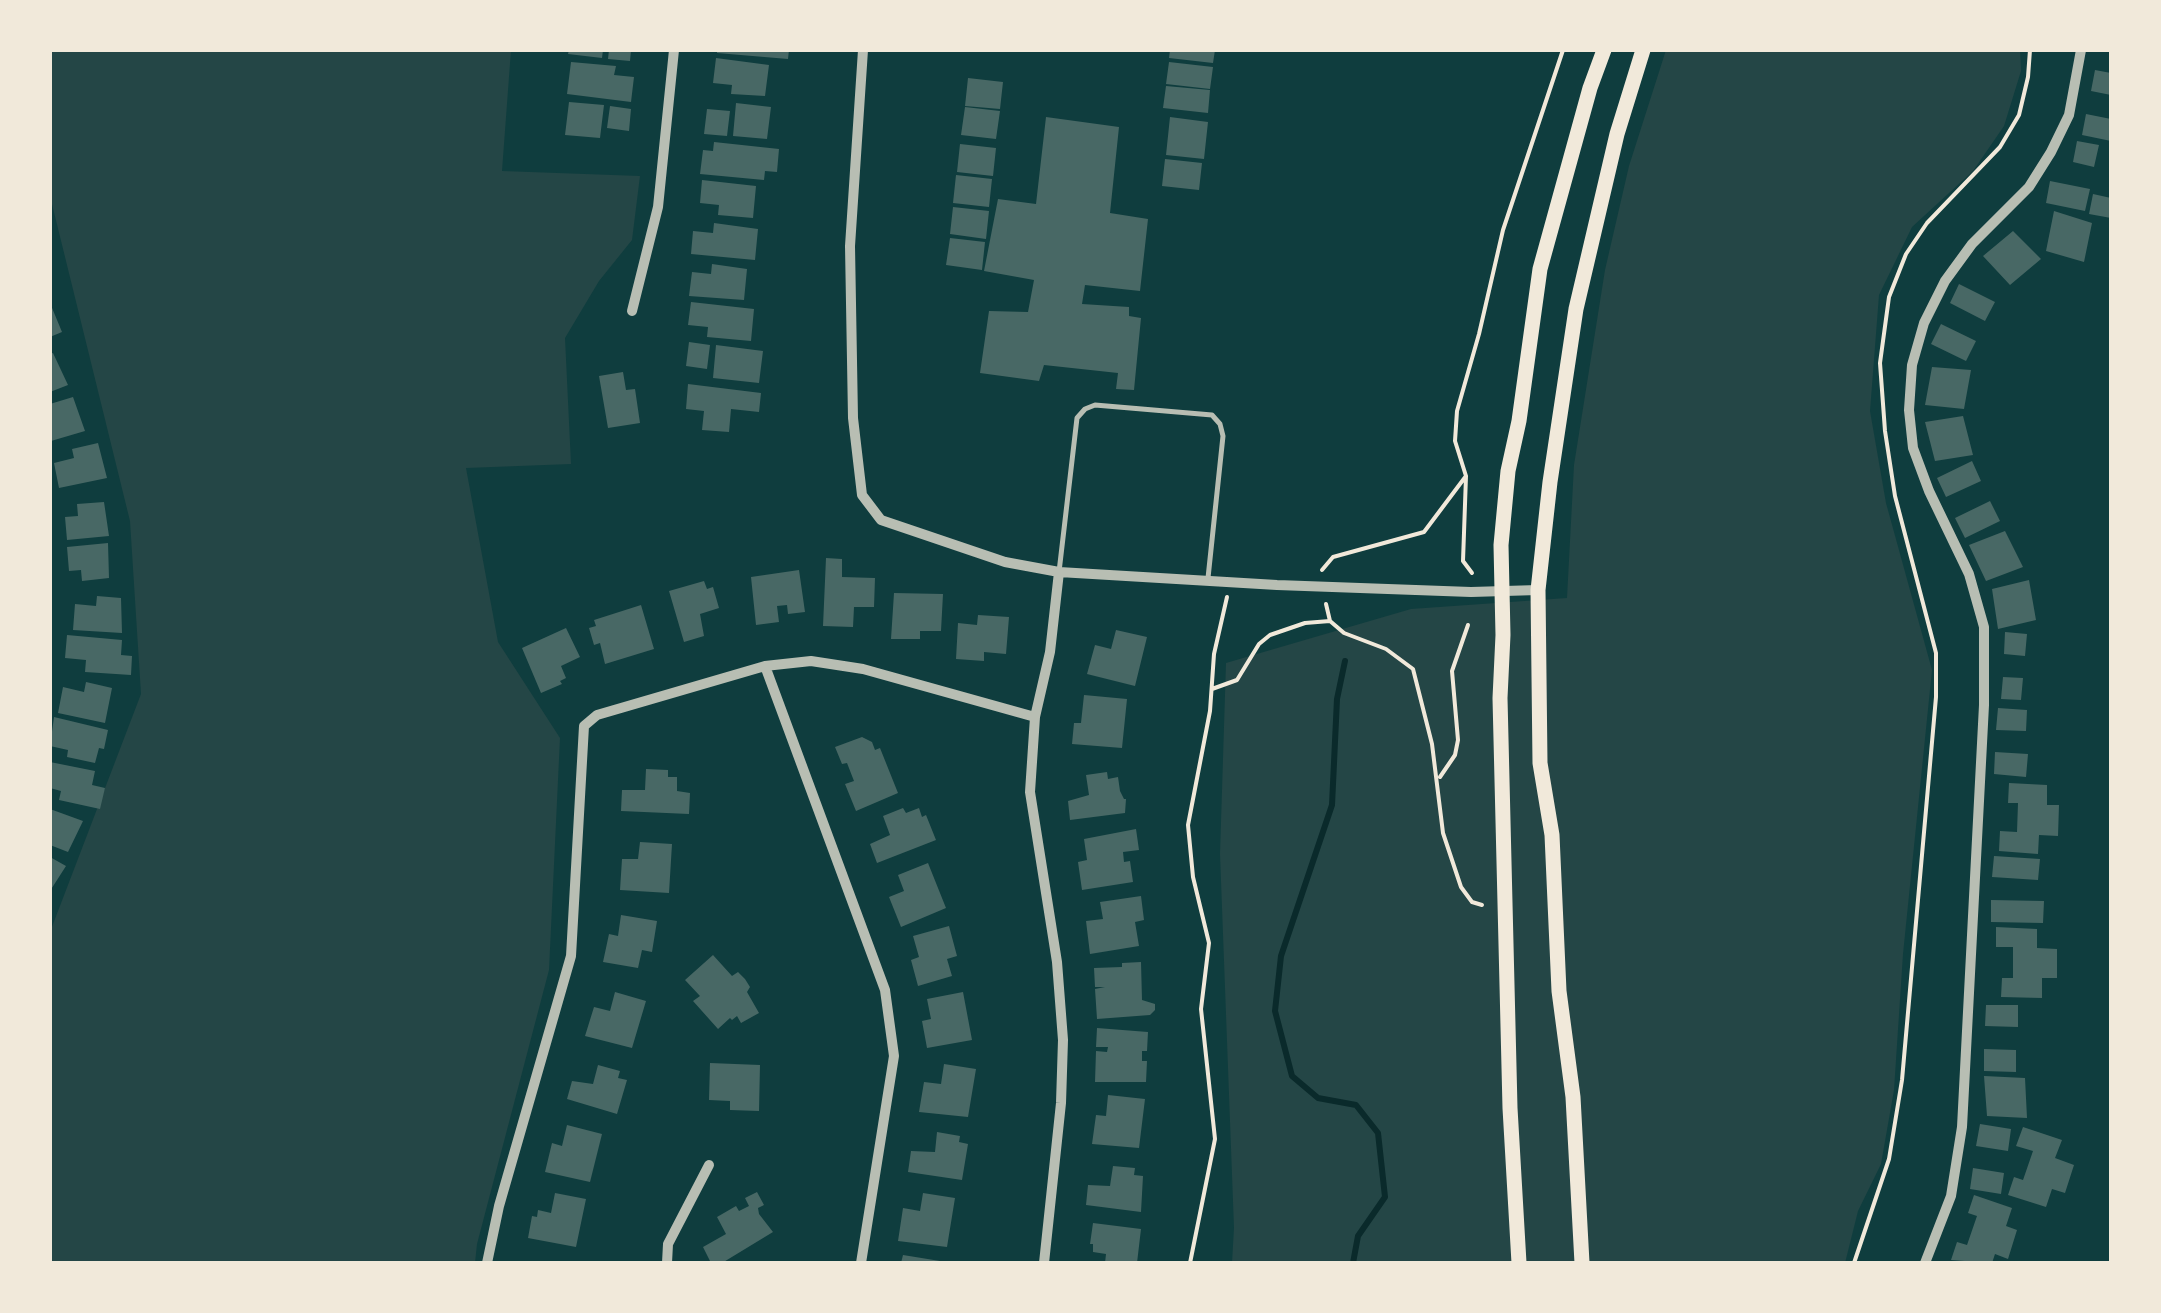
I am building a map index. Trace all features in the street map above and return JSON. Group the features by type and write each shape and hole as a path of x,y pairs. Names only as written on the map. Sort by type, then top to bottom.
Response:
{"main road":[{"path":"1519,1263 1510,1108 1500,698 1508,471 1519,421 1540,269 1604,50"},
{"path":"1582,1263 1572,1097 1559,991 1552,835 1540,764 1538,590 1576,309 1618,134 1643,50"}],"street":[{"path":"632,310 658,207 674,50"},
{"path":"862,50 849,294 853,418 862,495 881,520 1005,562 1059,572 1228,582 1538,590"},
{"path":"1925,1263 1951,1196 1962,1127 1984,704 1984,627 1969,574 1929,491 1914,448 1909,410 1912,365 1924,323 1945,281 1972,244 2029,186 2051,152 2070,115 2080,50"},
{"path":"1044,1263 1061,1104 1063,1040 1057,962 1030,792 1035,717 1050,652 1059,572"},
{"path":"488,1263 499,1206 571,956 584,726 597,715 765,666 812,661 863,669 1035,717"},
{"path":"765,666 885,990 894,1056 861,1263"},
{"path":"667,1263 668,1244 708,1165"}],"lane":[{"path":"1059,572 1076,418 1085,408 1095,405 1212,415 1220,424 1224,436 1208,581"}],"path":[{"path":"1472,574 1463,561 1466,476 1455,441 1457,411 1480,334 1503,230 1563,50"},
{"path":"1854,1263 1889,1159 1902,1080 1936,696 1936,653 1896,496 1886,431 1880,363 1889,298 1906,254 1928,223 2000,148 2019,115 2030,50"},
{"path":"1322,570 1333,557 1424,532 1466,476"},
{"path":"1190,1263 1215,1139 1202,1009 1208,944 1187,843 1228,582"},
{"path":"1326,604 1330,621 1344,633 1386,649 1414,668 1438,780 1439,814 1454,870 1472,902 1482,905"},
{"path":"1212,688 1237,680 1259,644 1270,635 1305,623 1330,621"},
{"path":"1438,780 1455,755 1458,740 1452,671 1468,625"}],"shaded area":[{"path":"50,50 511,50 502,171 640,176 632,240 599,281 565,338 571,464 466,468 498,642 560,738 549,970 475,1263 50,1263 50,932 141,694 130,521 50,196"},
{"path":"1666,50 2020,50 2021,71 2004,126 1973,171 1912,227 1879,295 1870,411 1886,503 1932,670 1903,954 1894,1090 1881,1164 1858,1211 1845,1263 1232,1263 1234,1228 1220,854 1226,663 1411,609 1567,598 1574,465 1605,270 1629,166"}],"building":[{"path":"569,50 603,50 602,58 568,54"},
{"path":"609,50 631,50 630,61 608,59"},
{"path":"717,50 789,50 788,59"},
{"path":"1170,50 1215,50 1213,63 1169,58"},
{"path":"716,58 769,65 765,96 731,94 732,85 713,83"},
{"path":"571,62 616,66 614,75 634,77 631,102 567,94"},
{"path":"1169,62 1213,67 1210,89 1166,84"},
{"path":"2095,70 2111,73 2111,95 2091,91"},
{"path":"968,78 1003,82 1000,109 965,106"},
{"path":"1166,86 1210,90 1208,113 1163,108"},
{"path":"569,102 604,105 600,138 565,135"},
{"path":"736,103 771,107 767,139 733,136"},
{"path":"610,106 631,109 629,131 607,128"},
{"path":"965,107 1000,111 996,139 961,135"},
{"path":"707,109 730,111 727,136 704,134"},
{"path":"2086,114 2111,119 2111,141 2082,135"},
{"path":"1046,117 1119,127 1110,213 1148,219 1140,291 1085,285 1082,304 1129,307 1129,316 1141,318 1134,390 1116,389 1118,373 1044,365 1039,381 980,373 989,311 1028,312 1034,280 984,271 998,199 1036,204"},
{"path":"1170,117 1208,122 1204,159 1166,155"},
{"path":"2077,141 2099,145 2094,167 2073,162"},
{"path":"714,142 779,149 777,172 765,171 764,180 700,174 703,150 713,151"},
{"path":"960,144 996,148 993,176 957,172"},
{"path":"1165,159 1202,163 1199,190 1162,186"},
{"path":"956,175 992,179 989,207 953,203"},
{"path":"702,180 756,186 753,218 718,215 719,205 700,203"},
{"path":"2050,181 2090,189 2085,211 2046,203"},
{"path":"2093,194 2111,198 2111,218 2089,214"},
{"path":"953,207 989,211 986,239 950,234"},
{"path":"2054,211 2092,223 2084,262 2046,251"},
{"path":"714,223 758,229 755,260 691,254 693,231 713,233"},
{"path":"2013,231 2041,259 2010,285 1983,256"},
{"path":"950,238 985,242 982,270 946,265"},
{"path":"712,264 747,269 744,300 689,296 692,272 711,274"},
{"path":"1959,284 1995,302 1985,321 1950,303"},
{"path":"691,302 754,309 751,341 707,337 708,327 688,325"},
{"path":"50,303 62,332 50,337"},
{"path":"1941,324 1976,341 1966,361 1931,344"},
{"path":"689,342 710,345 707,369 686,366"},
{"path":"716,345 763,351 759,383 713,378"},
{"path":"53,353 68,385 50,392 50,354"},
{"path":"1932,367 1971,370 1964,409 1925,405"},
{"path":"623,372 626,390 635,389 640,423 608,428 599,376"},
{"path":"688,384 761,393 759,412 731,409 729,432 702,430 704,411 686,409"},
{"path":"73,397 85,431 51,441 50,404"},
{"path":"1963,416 1973,455 1935,461 1925,422"},
{"path":"98,443 107,478 59,488 54,463 74,458 72,449"},
{"path":"1972,461 1981,481 1946,497 1937,478"},
{"path":"1990,501 2000,521 1965,538 1955,518"},
{"path":"104,502 109,536 67,540 65,517 78,516 77,504"},
{"path":"2005,531 2023,567 1986,581 1969,545"},
{"path":"108,543 109,578 82,581 81,570 69,571 67,547"},
{"path":"826,558 842,559 842,577 875,578 874,607 854,607 853,627 823,626"},
{"path":"799,570 805,612 788,614 787,605 777,606 779,622 756,625 751,577"},
{"path":"2029,580 2036,620 1998,629 1992,589"},
{"path":"704,581 707,589 713,587 719,608 700,614 704,636 684,642 669,591"},
{"path":"894,593 943,594 941,631 920,631 920,639 891,639"},
{"path":"97,596 121,598 122,633 73,630 75,604 96,606"},
{"path":"641,605 654,649 605,664 600,643 594,645 589,628 596,626 594,620"},
{"path":"978,615 1009,617 1006,654 984,652 984,661 956,659 958,623 977,625"},
{"path":"566,628 580,657 561,666 566,678 560,681 562,684 541,693 522,648"},
{"path":"1116,630 1147,637 1135,686 1087,674 1095,645 1111,649"},
{"path":"2005,632 2027,634 2025,656 2004,654"},
{"path":"67,635 122,640 121,655 132,656 131,675 85,672 86,660 65,658"},
{"path":"2003,677 2023,678 2021,700 2001,699"},
{"path":"86,682 112,688 105,723 58,713 63,687 84,692"},
{"path":"1084,695 1127,699 1122,748 1072,744 1074,723 1081,723"},
{"path":"1998,708 2027,710 2026,731 1996,730"},
{"path":"54,717 108,730 104,749 99,748 95,763 67,757 68,750 50,746"},
{"path":"862,737 872,742 875,750 880,748 898,793 856,811 845,784 854,781 835,747"},
{"path":"1995,752 2028,754 2026,777 1994,774"},
{"path":"50,762 95,771 92,785 105,788 100,809 59,800 61,791 50,788"},
{"path":"646,769 668,770 668,777 677,777 677,791 690,793 689,814 621,811 622,790 645,790"},
{"path":"1107,772 1108,779 1118,777 1126,799 1125,813 1070,820 1068,801 1089,795 1086,775"},
{"path":"2009,783 2047,785 2047,805 2059,805 2058,836 2039,835 2038,854 1999,851 2000,831 2017,832 2018,803 2008,803"},
{"path":"903,808 906,813 919,808 936,840 877,863 870,844 890,835 883,816"},
{"path":"50,809 83,821 68,852 50,845"},
{"path":"1136,829 1139,850 1123,852 1124,862 1130,861 1133,882 1082,890 1078,862 1087,860 1084,839"},
{"path":"640,842 672,844 669,893 620,890 622,859 638,859"},
{"path":"1994,856 2040,859 2038,880 1992,877"},
{"path":"50,857 66,866 50,891"},
{"path":"928,863 946,908 901,927 889,897 904,891 898,875"},
{"path":"1141,896 1144,920 1135,922 1139,946 1090,954 1086,921 1103,919 1100,902"},
{"path":"1991,900 2044,901 2043,923 1991,922"},
{"path":"621,915 657,921 652,952 642,950 638,968 603,962 609,934 618,936"},
{"path":"949,926 957,956 947,959 952,976 918,986 911,960 919,957 913,936"},
{"path":"1996,927 2037,929 2037,948 2057,949 2057,978 2042,978 2042,998 2001,997 2002,978 2013,978 2013,947 1996,947"},
{"path":"713,955 732,976 738,972 745,979 750,987 747,992 759,1013 741,1023 737,1016 730,1018 718,1029 693,1001 700,996 685,980"},
{"path":"1141,962 1142,1000 1155,1004 1155,1010 1150,1015 1097,1019 1095,989 1105,987 1095,987 1094,968"},
{"path":"615,992 646,1001 632,1048 585,1036 594,1007 610,1011"},
{"path":"963,992 972,1040 927,1048 922,1021 931,1019 927,999"},
{"path":"1986,1005 2018,1005 2018,1027 1985,1026"},
{"path":"1097,1028 1148,1032 1147,1051 1142,1051 1142,1061 1147,1061 1146,1082 1095,1082 1096,1051 1107,1052 1108,1047 1096,1047"},
{"path":"1984,1049 2016,1050 2016,1072 1984,1071"},
{"path":"710,1063 760,1065 759,1111 730,1110 730,1101 709,1100"},
{"path":"944,1064 976,1069 968,1117 919,1112 924,1082 941,1084"},
{"path":"598,1065 620,1071 618,1078 627,1080 617,1114 567,1099 572,1081 593,1084"},
{"path":"1984,1076 2025,1078 2027,1118 1987,1116"},
{"path":"1108,1095 1145,1099 1139,1148 1092,1144 1096,1115 1106,1116"},
{"path":"1980,1124 2011,1129 2008,1151 1976,1146"},
{"path":"567,1125 602,1134 590,1182 545,1172 552,1143 562,1146"},
{"path":"2023,1127 2062,1140 2055,1158 2074,1165 2065,1193 2052,1189 2046,1207 2008,1195 2014,1177 2023,1180 2033,1151 2016,1146"},
{"path":"937,1132 960,1136 959,1142 968,1144 962,1180 908,1172 911,1151 935,1152"},
{"path":"1113,1166 1135,1168 1134,1175 1143,1176 1141,1212 1086,1205 1088,1185 1110,1186"},
{"path":"1973,1168 2004,1173 2001,1194 1970,1189"},
{"path":"757,1192 764,1205 758,1208 759,1214 773,1232 722,1263 711,1263 703,1247 726,1234 717,1217 736,1206 739,1211 749,1206 745,1198"},
{"path":"555,1193 586,1199 576,1247 528,1238 532,1216 537,1217 538,1210 551,1213"},
{"path":"923,1193 955,1198 947,1247 898,1241 903,1208 920,1211"},
{"path":"1974,1195 2012,1208 2006,1226 2017,1230 2008,1259 1995,1254 1992,1263 1951,1260 1957,1242 1967,1245 1977,1216 1968,1213"},
{"path":"1093,1223 1141,1229 1137,1263 1105,1263 1106,1254 1093,1252 1090,1244"},
{"path":"903,1255 940,1261 901,1263"}],"waterway":[{"path":"1345,661 1337,699 1332,805 1281,956 1275,1011 1292,1076 1318,1098 1356,1105 1378,1133 1385,1197 1358,1236 1353,1263"}]}
